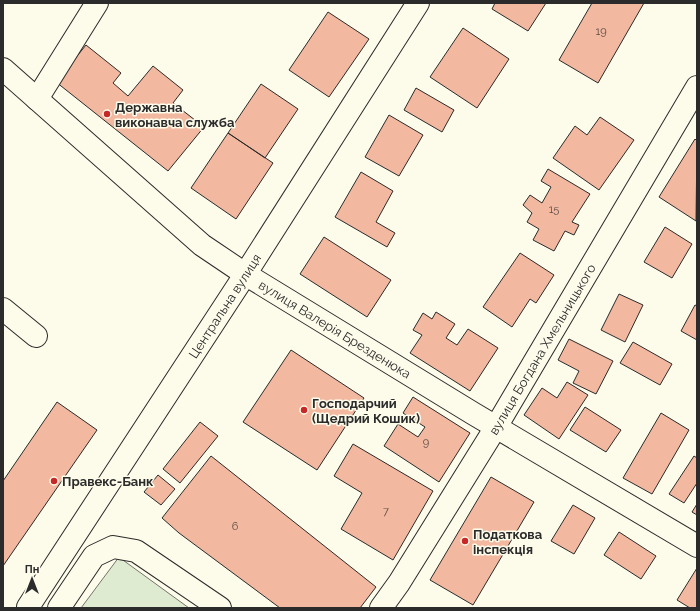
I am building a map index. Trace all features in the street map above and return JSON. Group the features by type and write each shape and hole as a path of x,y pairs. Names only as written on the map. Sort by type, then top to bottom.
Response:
{"street":[{"path":"37,99 97,3"},
{"name":"Центральна вулиця","path":"29,608 418,3"},
{"name":"вулиця Валерія Брезденюка","path":"3,69 202,245 245,274 496,427 697,546"},
{"name":"вулиця Богдана Хмельницького","path":"380,608 399,583 691,111 697,87"},
{"path":"3,309 36,336"},
{"path":"59,608 94,556 113,547 136,551 220,608"}],"green space":[{"path":"119,557 127,563 189,608 81,608"}],"building":[{"path":"495,3 546,3 528,31 492,9"},
{"path":"592,3 644,3 598,83 559,60"},
{"path":"328,12 369,39 329,97 289,70"},
{"path":"463,28 509,59 477,108 430,77"},
{"path":"86,45 121,73 113,83 128,96 153,66 183,90 173,103 204,127 168,171 56,82"},
{"path":"261,84 298,109 265,158 228,133"},
{"path":"416,88 454,110 442,132 404,110"},
{"path":"389,115 423,135 399,176 365,157"},
{"path":"600,117 634,140 599,190 553,158 575,126 587,135"},
{"path":"228,133 273,163 236,219 191,188"},
{"path":"695,139 697,141 696,221 659,197"},
{"path":"548,169 590,194 572,222 579,225 574,235 565,231 554,251 533,240 539,229 527,222 532,213 523,205 530,195 542,203 551,187 541,181"},
{"path":"361,172 393,191 376,222 395,233 387,247 335,217"},
{"path":"665,227 692,244 672,278 644,262"},
{"path":"324,237 391,280 367,317 300,274"},
{"path":"520,253 554,275 536,303 530,299 512,327 483,307"},
{"path":"619,294 643,305 625,342 601,330"},
{"path":"695,305 697,306 697,340 681,331"},
{"path":"436,312 455,324 446,338 457,345 468,329 498,348 470,391 410,353 422,335 413,330 423,313 432,319"},
{"path":"569,339 613,361 596,394 573,383 579,371 558,360"},
{"path":"633,342 672,364 660,385 620,363"},
{"name":"Господарчий (Щедрий Кошик)","path":"291,350 364,398 317,470 243,422"},
{"path":"567,382 588,395 559,439 524,415 542,388 557,398"},
{"path":"413,397 470,433 439,482 384,446 398,424 418,437 425,427 403,413"},
{"path":"57,402 97,430 3,566 3,481"},
{"path":"585,407 621,430 606,452 570,430"},
{"path":"661,413 689,430 652,494 623,478"},
{"path":"200,422 218,436 180,483 163,469"},
{"path":"353,444 433,491 393,560 341,529 362,493 334,476"},
{"path":"211,456 376,587 360,608 280,608 179,533 162,518"},
{"path":"694,456 697,458 697,483 684,503 669,494"},
{"path":"158,475 175,489 161,505 144,492"},
{"path":"491,477 534,502 473,605 430,580"},
{"path":"697,504 697,515 692,512"},
{"path":"573,505 595,518 574,554 551,541"},
{"path":"619,532 656,556 641,579 604,555"},
{"path":"697,568 697,608 690,608 677,600"}],"place":[{"name":"Державна виконавча служба","path":"107,114"},
{"name":"Господарчий (Щедрий Кошик)","path":"304,410"},
{"name":"Правекс-Банк","path":"54,481"},
{"name":"Податкова інспекція","path":"465,541"}]}
